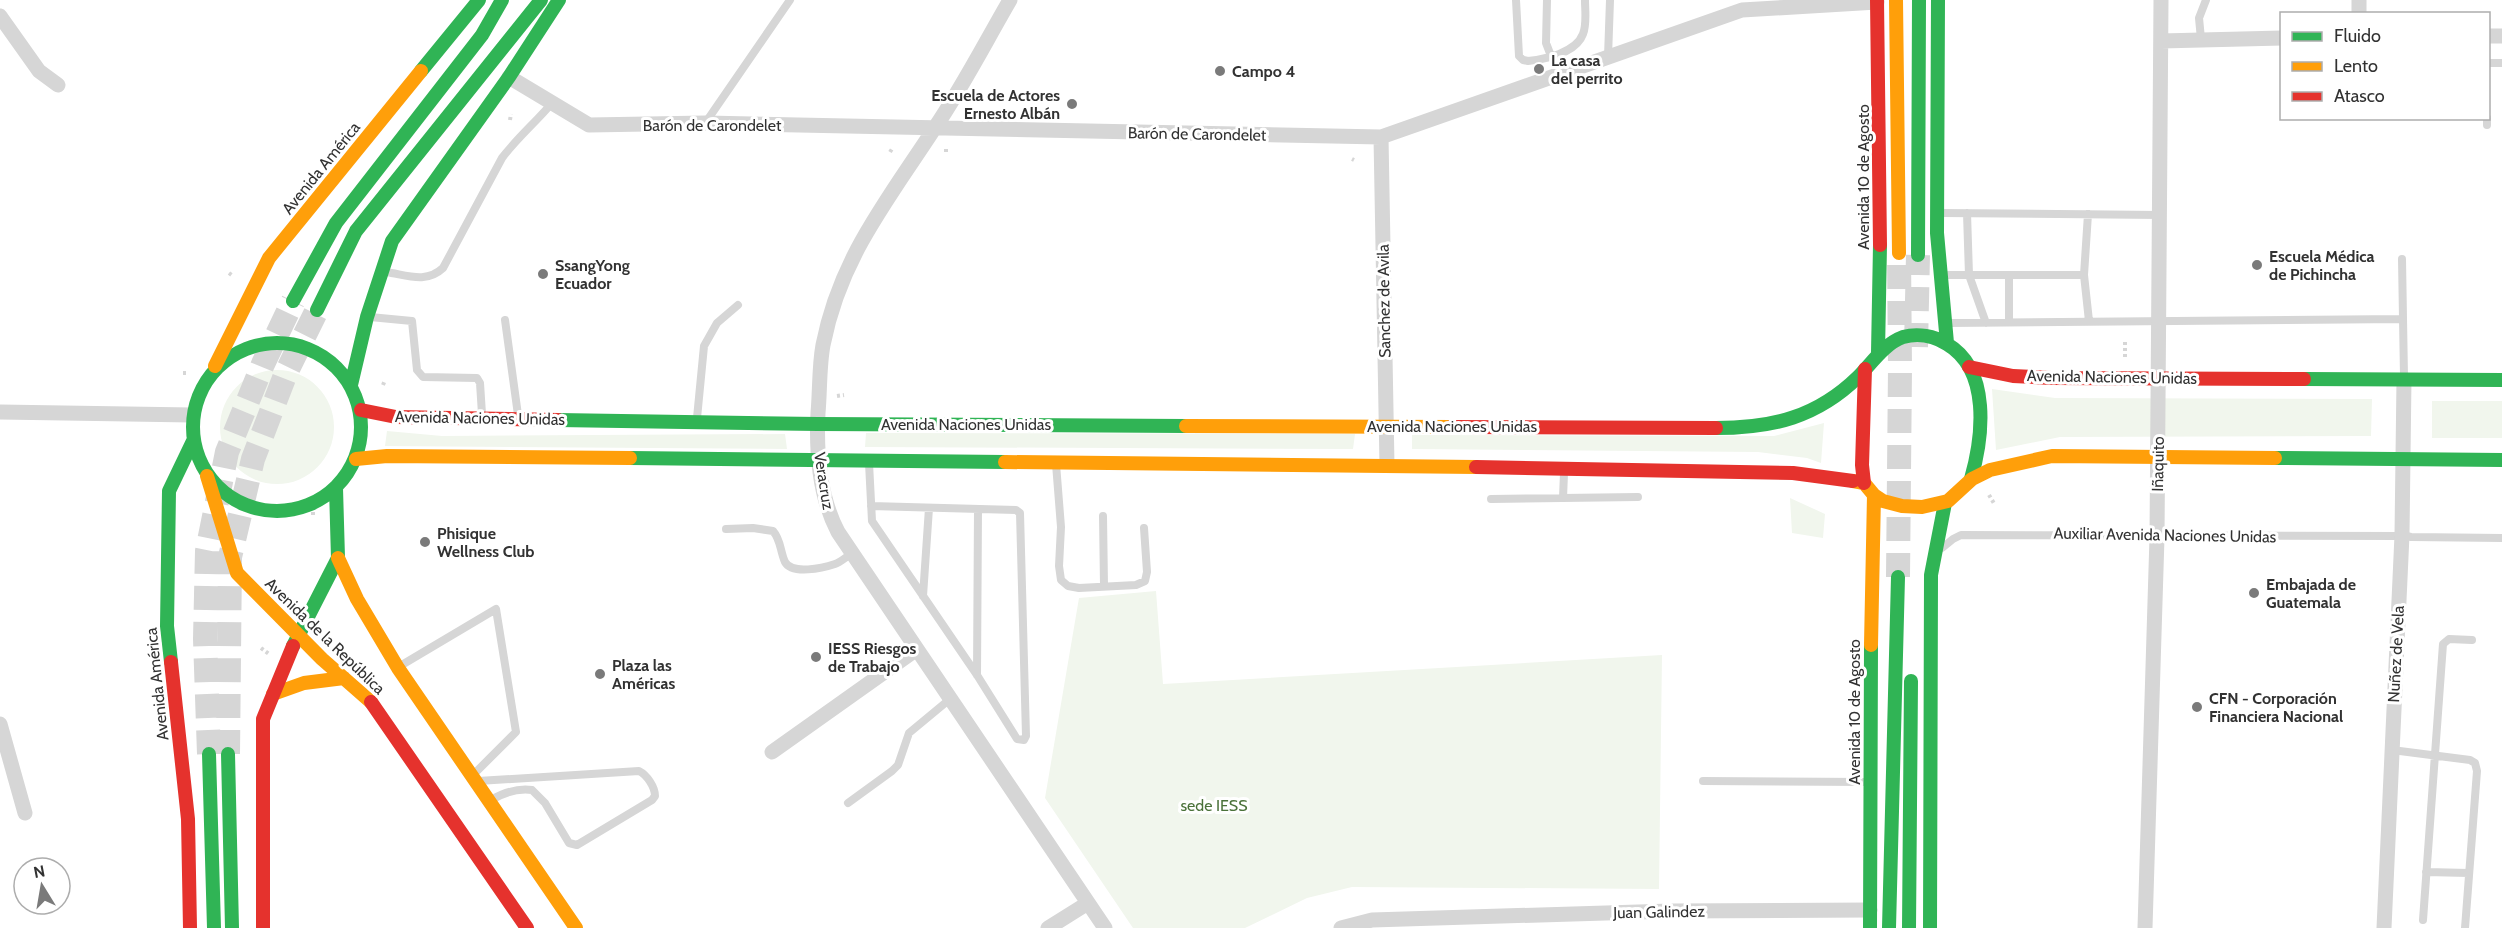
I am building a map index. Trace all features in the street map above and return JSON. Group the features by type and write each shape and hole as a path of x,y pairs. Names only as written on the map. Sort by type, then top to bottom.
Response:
{"main road":[{"name":"Avenida América","path":"213,371 269,258 479,0"},
{"path":"293,301 336,224 482,35 502,0"},
{"path":"317,310 356,231 541,0"},
{"path":"351,385 367,317 392,241 509,77 559,0"},
{"path":"1897,0 1899,253"},
{"path":"1918,255 1919,0"},
{"path":"1865,369 1862,465 1864,483 1874,495 1891,505 1927,507 1945,503 1955,497 1971,479 1976,465 1978,390 1969,367 1947,343 1937,233 1938,0"},
{"name":"Avenida 10 de Agosto","path":"1877,1 1880,214 1878,353"},
{"name":"Avenida Naciones Unidas","path":"360,410 396,417 818,424 1741,428 1809,414 1825,404 1865,369 1878,353 1905,337 1924,336 1947,343"},
{"path":"274,342 297,344 319,353 337,367 351,385 360,410 362,435 356,459 336,488 305,507 268,512 234,500 207,476 193,441 192,415 199,392 213,371 230,356 251,346 274,342"},
{"name":"Avenida Naciones Unidas","path":"1969,367 2013,376 2042,378 2502,380"},
{"name":"Avenida América","path":"190,928 188,819 167,626 169,491 193,441"},
{"path":"356,459 387,456 1387,465 1793,473 1864,483"},
{"path":"1971,479 2013,462 2052,456 2502,460"},
{"name":"Avenida de la República","path":"207,476 237,573 298,635 373,704 526,928"},
{"path":"263,928 262,719 298,635 338,558 336,488"},
{"name":"Avenida 10 de Agosto","path":"1870,928 1874,495"},
{"path":"1930,928 1931,575 1945,503"},
{"name":"Avenida de la República","path":"338,558 362,608 398,668 576,928"},
{"path":"1889,928 1898,577"},
{"path":"1909,928 1911,662"},
{"path":"273,694 304,682 344,678"},
{"path":"209,754 214,928"},
{"path":"228,754 232,928"}],"street":[{"name":"Veracruz","path":"1010,0 935,129 883,202 862,238 841,285 823,346 818,460 827,512 851,554 1105,928"},
{"name":"Iñaquito","path":"2145,928 2157,537 2161,0"},
{"name":"Barón de Carondelet","path":"509,77 589,125 706,123 1381,137 1742,10 1877,1"},
{"path":"0,16 39,71 58,86"},
{"path":"2161,41 2280,38"},
{"name":"Sanchez de Avila","path":"1381,137 1387,465"},
{"name":"Nuñez de Vela","path":"2384,928 2402,535 2401,460 2404,379"},
{"path":"0,412 192,415"},
{"path":"772,752 916,649"},
{"path":"0,724 25,813"},
{"path":"1048,928 1088,903"},
{"name":"Juan Galindez","path":"1341,928 1372,920 1683,911 1870,910"}],"lane":[{"path":"482,35 508,0"},
{"path":"495,56 531,0"},
{"path":"706,123 790,0"},
{"path":"1516,0 1520,59 1528,61 1551,56 1574,46 1582,36 1585,0"},
{"path":"1547,0 1546,43 1551,56"},
{"path":"1608,57 1610,0"},
{"path":"2201,39 2199,18 2206,0"},
{"path":"1889,240 1896,44"},
{"path":"382,271 427,278 443,268 502,159 552,103"},
{"path":"1937,212 2160,215"},
{"path":"1967,213 1969,275 1986,323"},
{"path":"2088,214 2084,275 2089,321"},
{"path":"2402,259 2404,379"},
{"path":"2009,275 2009,322"},
{"path":"1942,276 2084,275"},
{"path":"697,422 704,346 717,322 738,305"},
{"path":"367,317 412,321 417,370 423,377 477,378 480,383 483,419"},
{"path":"1946,323 2403,319"},
{"path":"505,320 518,419"},
{"path":"868,461 871,506 872,521 977,675 1017,739 1024,740 1026,736 1022,517 1016,510 871,506"},
{"path":"1056,462 1061,527 1059,566 1061,580 1068,586 1078,588 1136,585 1145,581 1148,572 1144,528"},
{"path":"1563,498 1565,469"},
{"path":"1491,499 1638,497"},
{"path":"923,596 929,508"},
{"path":"977,675 978,509"},
{"path":"1103,516 1104,586"},
{"path":"726,529 753,528 772,531 779,540 785,562 795,569 823,567 838,563 851,554"},
{"name":"Auxiliar Avenida Naciones Unidas","path":"1935,555 1961,535 2157,537 2402,535 2502,538"},
{"path":"398,668 496,609 516,732 474,779"},
{"path":"2423,920 2443,644 2449,639 2472,640"},
{"path":"848,803 898,765 909,733 950,699"},
{"path":"2392,750 2470,760 2475,763 2477,771 2465,928"},
{"path":"474,779 639,771 645,774 655,791 655,796 577,845 569,843 545,803 532,790 528,778"},
{"path":"1703,781 1870,782"},
{"path":"489,801 516,790 532,790"},
{"path":"1896,928 1898,852"},
{"path":"2426,872 2469,873"}],"path":[{"path":"510,120 511,114"},
{"path":"946,149 946,155"},
{"path":"837,396 844,395"},
{"path":"1989,495 1995,505"},
{"path":"261,648 270,654"}],"green space":[{"path":"277,370 299,374 317,387 330,405 334,427 330,449 317,467 299,480 277,484 255,480 237,467 224,449 220,427 224,405 237,387 255,374"},
{"path":"1992,389 2055,398 2372,399 2371,436 2060,437 1996,450"},
{"path":"2432,401 2502,401 2502,438 2432,438"},
{"path":"1824,423 1821,463 1807,458 1758,452 1412,449 1412,435 1774,436"},
{"path":"387,431 442,436 785,434 787,449 385,446"},
{"path":"866,433 1355,434 1353,449 865,447"},
{"path":"1790,498 1825,514 1823,538 1792,533"},
{"name":"sede IESS","path":"1156,591 1163,684 1662,655 1659,889 1352,887 1307,898 1245,928 1133,928 1045,798 1079,598"}],"tunnel":[{"path":"1898,577 1899,253"},
{"path":"1916,347 1918,255"},
{"path":"209,754 205,639 207,551 227,452 263,364 293,301"},
{"path":"228,754 230,557 253,459 286,373 317,310"}],"traffic: fast":[{"path":"421,71 479,0"},
{"path":"293,301 336,223 482,35 502,0"},
{"path":"317,310 356,231 541,0"},
{"path":"351,385 367,317 392,241 509,77 559,0"},
{"path":"1918,255 1919,0"},
{"path":"1938,0 1937,233 1947,343"},
{"path":"1878,353 1880,245"},
{"path":"1716,428 1756,426 1793,418 1810,411 1842,391 1896,340 1914,335 1926,336 1947,344 1961,356 1971,370 1977,387 1980,425 1971,479"},
{"path":"277,343 293,344 309,349 337,367 355,395 360,411 361,427 360,443 355,459 337,487 309,505 293,510 277,511 261,510 245,505 217,487 199,459 194,443 193,427 194,411 199,395 217,367 245,349 261,344 277,343"},
{"path":"2304,379 2502,380"},
{"path":"558,420 1186,426"},
{"path":"171,662 167,626 169,491 193,441"},
{"path":"630,458 1005,462"},
{"path":"2275,458 2502,460"},
{"path":"293,646 338,558 336,488"},
{"path":"1930,928 1931,575 1945,503"},
{"path":"1889,928 1898,577"},
{"path":"1870,928 1871,645"},
{"path":"1909,928 1911,681"},
{"path":"209,754 214,928"},
{"path":"228,754 232,928"}],"traffic: slow":[{"path":"1896,0 1899,253"},
{"path":"215,366 269,258 421,71"},
{"path":"1186,426 1451,427"},
{"path":"356,459 387,456 630,458"},
{"path":"1853,481 1864,483 1874,495 1883,501 1902,506 1922,507 1948,501 1972,479 1990,470 2052,456 2275,458"},
{"path":"1005,462 1476,467"},
{"path":"207,476 237,573 322,659 371,702"},
{"path":"1871,645 1874,495"},
{"path":"338,558 357,599 398,668 576,928"},
{"path":"273,694 304,683 344,678"}],"traffic: jam":[{"path":"1877,0 1880,245"},
{"path":"1969,367 2013,376 2051,378 2304,379"},
{"path":"1864,483 1862,465 1865,369"},
{"path":"361,410 396,417 558,420"},
{"path":"1451,427 1716,428"},
{"path":"1476,467 1793,473 1853,481"},
{"path":"263,928 263,719 293,646"},
{"path":"171,662 188,819 190,928"},
{"path":"371,702 527,928"}],"place":[{"name":"La casa del perrito","path":"1539,69"},
{"name":"Campo 4","path":"1220,71"},
{"name":"Escuela de Actores Ernesto Albán","path":"1072,104"},
{"name":"Escuela Médica de Pichincha","path":"2257,265"},
{"name":"SsangYong Ecuador","path":"543,274"},
{"name":"Phisique Wellness Club","path":"425,542"},
{"name":"Embajada de Guatemala","path":"2254,593"},
{"name":"IESS Riesgos de Trabajo","path":"816,657"},
{"name":"Plaza las Américas","path":"600,674"},
{"name":"CFN - Corporación Financiera Nacional","path":"2197,707"}]}
